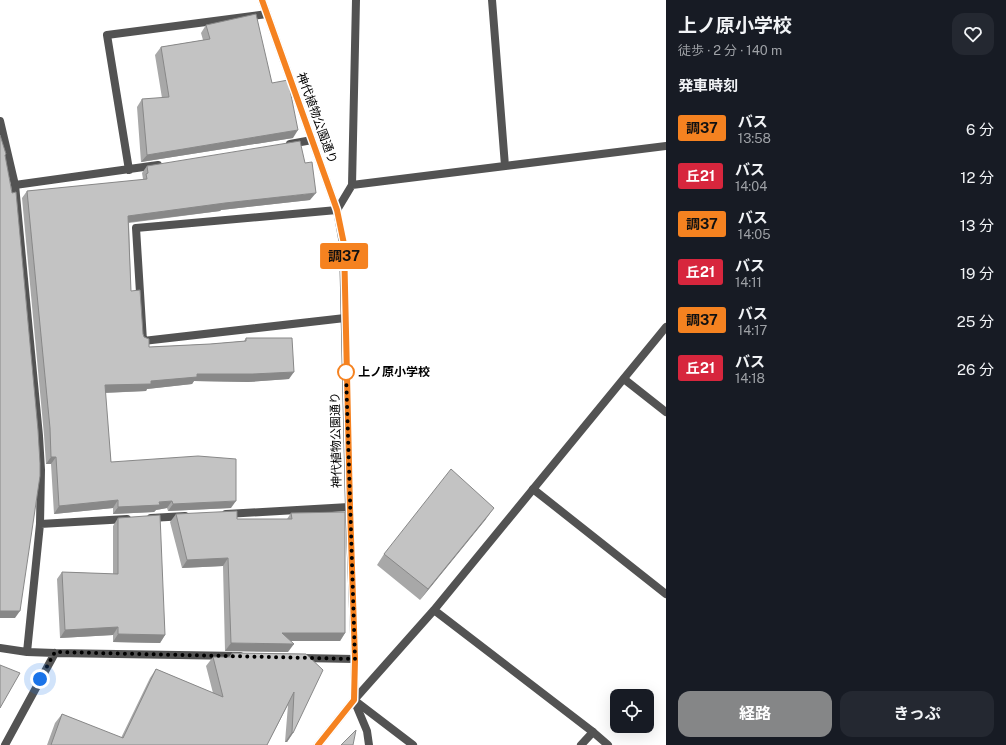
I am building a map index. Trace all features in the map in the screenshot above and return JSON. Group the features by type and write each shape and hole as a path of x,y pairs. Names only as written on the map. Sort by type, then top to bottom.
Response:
{"street":[{"name":"神代植物公園通り","path":"262,0 337,210 344,244 355,659 354,700"},
{"path":"345,318 143,340 136,228 337,210 352,185 356,0"},
{"path":"492,0 505,166"},
{"path":"129,170 107,35 267,14"},
{"path":"0,121 15,185 41,470 40,524 27,652"},
{"path":"282,145 312,140"},
{"path":"352,185 666,146"},
{"path":"15,185 167,164"},
{"path":"318,745 354,700 434,610 666,328"},
{"path":"624,379 666,412"},
{"path":"534,489 666,594"},
{"path":"215,514 350,507"},
{"path":"40,524 191,516"},
{"path":"434,610 608,745"},
{"path":"0,648 27,652 244,656"},
{"path":"5,745 55,652"},
{"path":"292,658 355,659"},
{"path":"354,700 366,731 369,745"},
{"path":"354,700 413,745"},
{"path":"581,745 593,732"}],"building":[{"path":"256,14 272,83 288,80 298,130 147,155 142,99 169,97 161,47 210,39 206,25"},
{"path":"0,135 6,154 12,193 16,192 40,463 40,476 20,611 0,611"},
{"path":"300,141 305,163 312,162 316,193 128,216 131,291 140,290 143,334 144,337 149,339 149,347 246,341 246,338 292,338 294,372 197,374 197,377 151,381 151,384 105,385 111,462 198,456 236,459 236,501 173,504 172,501 159,502 160,505 118,507 118,500 59,506 56,457 51,457 50,428 27,191 147,179 147,166"},
{"path":"451,469 494,508 428,589 384,554"},
{"path":"237,511 237,519 292,519 291,513 345,512 345,633 282,633 294,644 231,643 228,558 187,560 176,514"},
{"path":"160,515 165,635 118,634 118,627 65,630 62,572 118,574 118,518"},
{"path":"232,653 306,654 323,670 293,733 294,692 267,745 51,745 62,714 123,738 156,669 223,697 213,657 233,657"},
{"path":"0,665 20,673 0,708"},
{"path":"356,730 353,745 341,745"}],"bus line":[{"name":"調37","path":"262,0 337,210 344,244 355,659 354,700 318,745"}],"place":[{"name":"上ノ原小学校","path":"346,372"}],"route":[{"path":"40,679 55,652 355,659 346,372"}]}
